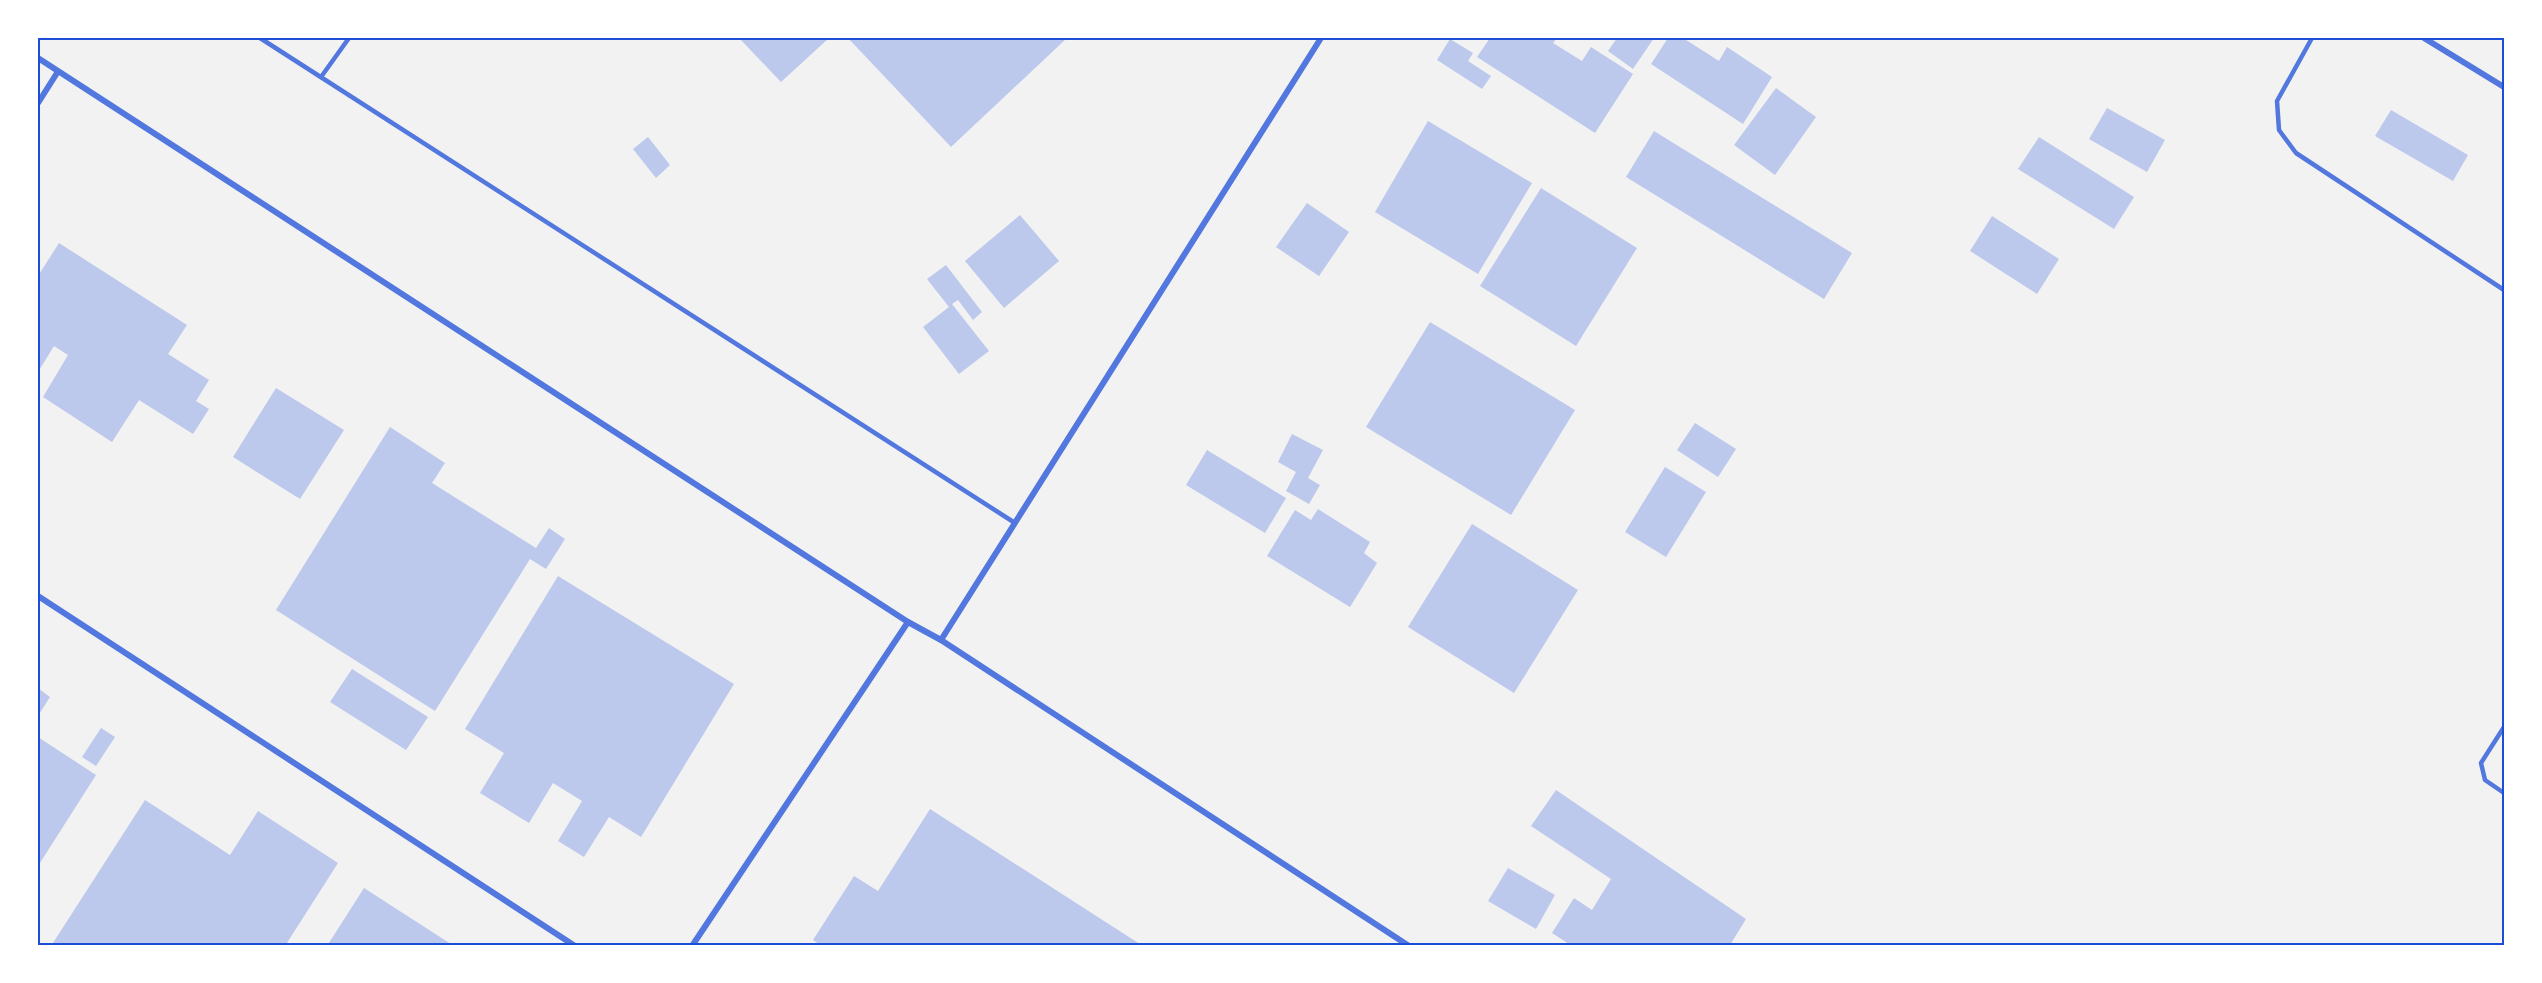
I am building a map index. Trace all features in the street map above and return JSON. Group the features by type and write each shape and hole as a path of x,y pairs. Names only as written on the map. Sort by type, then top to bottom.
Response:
{"street":[{"path":"941,640 1321,38"},
{"path":"2424,38 2505,87"},
{"path":"38,58 57,73 908,622 941,640 1409,945"},
{"path":"38,103 57,73"},
{"path":"38,596 575,945"},
{"path":"692,945 908,622"}],"lane":[{"path":"260,38 1015,523"},
{"path":"321,77 349,38"},
{"path":"2312,38 2277,101 2280,130 2296,153 2505,290"},
{"path":"2505,727 2481,763 2485,780 2505,793"}],"building":[{"path":"739,38 829,38 781,82"},
{"path":"848,38 1067,38 951,147"},
{"path":"1490,38 1557,38 1553,43 1582,61 1591,47 1633,74 1595,133 1477,57"},
{"path":"1617,38 1654,38 1633,69 1608,51"},
{"path":"1668,38 1683,38 1719,61 1727,47 1772,77 1743,124 1651,64"},
{"path":"1450,39 1473,53 1468,61 1491,76 1482,89 1437,60"},
{"path":"1776,88 1816,117 1775,175 1734,145"},
{"path":"2107,108 2165,140 2147,172 2089,139"},
{"path":"2391,110 2468,155 2453,181 2375,136"},
{"path":"1428,121 1532,183 1478,274 1375,212"},
{"path":"1654,131 1852,253 1824,299 1626,177"},
{"path":"648,137 670,165 656,178 633,149"},
{"path":"2039,137 2134,197 2114,229 2018,169"},
{"path":"1541,188 1637,248 1576,346 1480,286"},
{"path":"1307,203 1349,232 1319,276 1276,247"},
{"path":"1020,215 1059,261 1004,308 965,261"},
{"path":"1992,216 2059,259 2037,294 1970,251"},
{"path":"59,243 187,325 168,354 209,380 196,401 209,409 193,434 139,400 112,442 43,397 68,355 54,346 38,372 38,276"},
{"path":"946,265 982,312 973,320 958,300 952,304 989,351 959,374 923,327 949,307 927,279"},
{"path":"1430,322 1575,410 1511,515 1366,427"},
{"path":"276,388 344,430 300,499 233,457"},
{"path":"1695,423 1736,449 1718,477 1677,450"},
{"path":"390,427 445,463 432,483 536,548 549,528 565,539 546,569 530,559 435,711 276,610"},
{"path":"1292,434 1323,450 1308,478 1320,485 1309,504 1286,491 1296,472 1278,462"},
{"path":"1207,450 1286,498 1265,533 1186,485"},
{"path":"1665,467 1706,492 1666,557 1625,532"},
{"path":"1318,509 1370,542 1364,553 1377,563 1350,607 1267,556 1295,510 1311,520"},
{"path":"1472,524 1578,590 1514,693 1408,627"},
{"path":"558,576 734,684 641,837 609,817 584,857 558,841 582,801 553,783 529,823 480,793 504,753 465,729"},
{"path":"352,669 428,717 406,750 330,702"},
{"path":"38,688 50,697 38,716"},
{"path":"101,728 115,737 96,766 82,757"},
{"path":"38,737 96,775 38,866"},
{"path":"1556,790 1746,919 1730,945 1572,946 1552,933 1574,898 1592,910 1611,879 1531,826"},
{"path":"145,800 230,855 258,811 338,863 285,946 51,946"},
{"path":"930,809 1143,946 822,946 813,940 854,876 878,891"},
{"path":"1508,868 1555,895 1536,929 1488,901"},
{"path":"364,888 454,946 327,946"}]}
